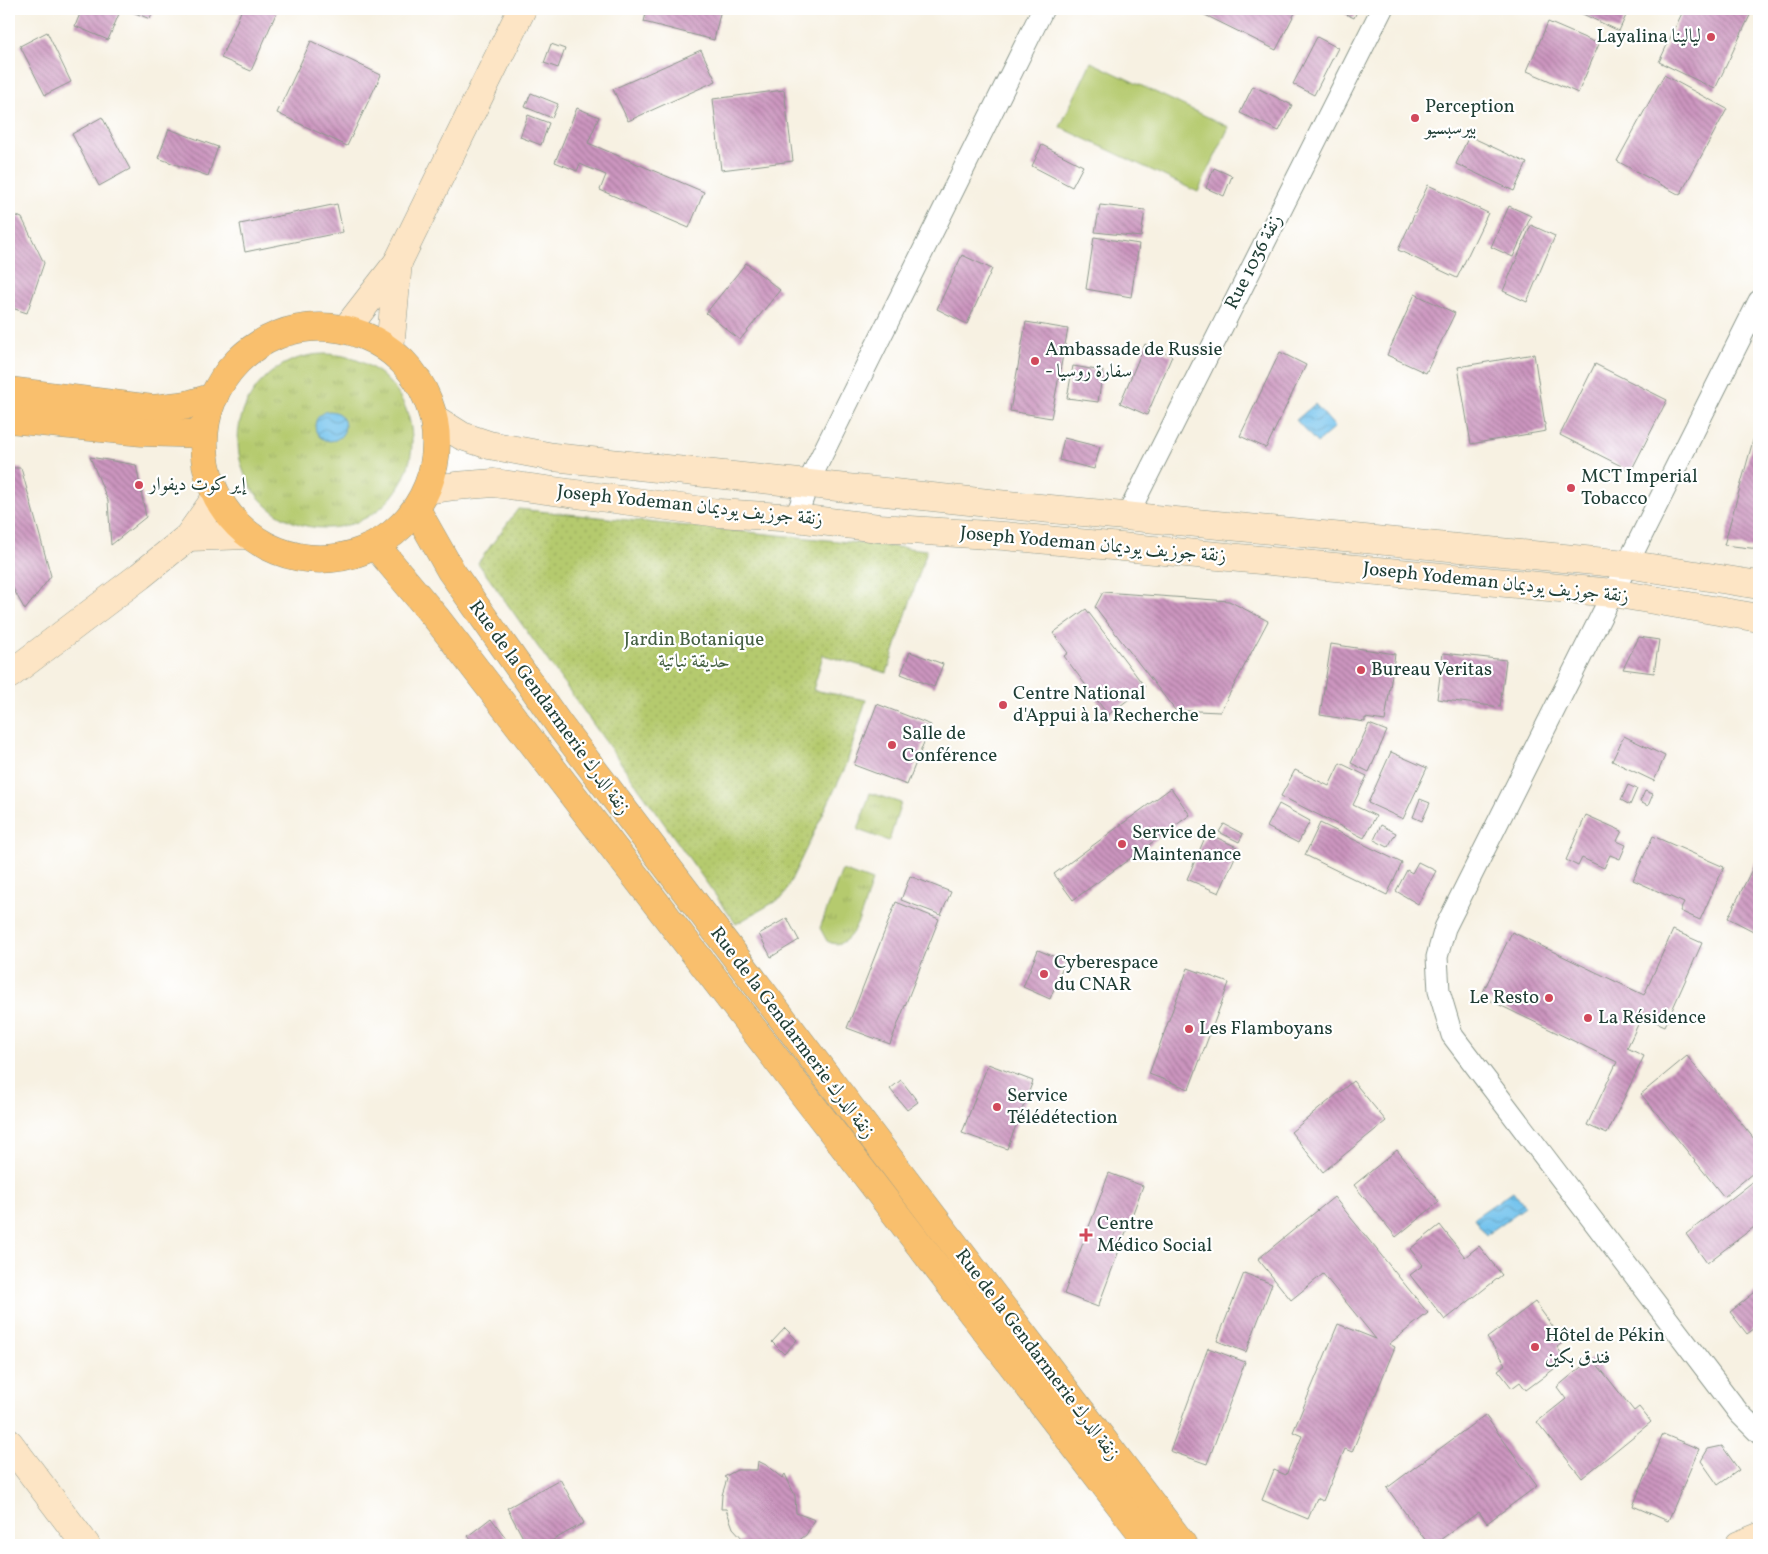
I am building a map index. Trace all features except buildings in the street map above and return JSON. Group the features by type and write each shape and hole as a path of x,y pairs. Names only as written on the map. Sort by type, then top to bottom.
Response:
{"main road":[{"path":"312,326 346,329 364,334 390,349 412,370 428,396 435,419 436,455 421,500 389,538 376,546 334,559 309,559 288,555 268,548 232,520 217,496 207,471 204,434 214,397 230,370 246,352 267,339 289,330 312,326"},
{"path":"9,391 153,409 187,405 214,397"},
{"path":"9,419 142,432 204,434"},
{"name":"Rue de la Gendarmerie زنقة الدرك","path":"421,500 450,571 560,726 1183,1545"},
{"name":"Rue de la Gendarmerie زنقة الدرك","path":"376,546 437,619 1151,1545"}],"street":[{"path":"346,329 398,262 522,9"},
{"path":"796,518 808,483 1043,9"},
{"name":"Rue 1036 زنقة","path":"1127,516 1382,9"},
{"path":"390,349 398,262"},
{"path":"1759,301 1445,928 1437,957 1439,990 1452,1035 1739,1413 1759,1433"},
{"name":"Joseph Yodeman زنقة جوزيف يوديمان","path":"435,419 462,436 489,445 553,457 1127,516 1626,564 1759,585"},
{"name":"Joseph Yodeman زنقة جوزيف يوديمان","path":"421,500 455,486 494,483 719,513 796,518 878,528 1004,536 1613,593 1759,618"},
{"path":"9,675 140,576 188,536 217,496"},
{"path":"188,536 249,535"},
{"path":"9,1443 86,1545"},
{"path":"1739,1545 1759,1537"}],"green space":[{"path":"1091,62 1229,127 1198,192 1060,127"},
{"path":"316,354 334,354 358,360 373,368 387,379 398,393 406,408 411,424 411,458 406,474 398,489 387,503 373,514 350,525 334,528 316,528 292,522 277,514 263,503 252,489 241,466 238,450 238,432 244,408 252,393 263,379 277,368 300,357"},
{"name":"Jardin Botanique حديقة نباتية","path":"518,509 927,550 887,673 823,655 813,690 866,700 846,766 783,897 736,924 478,563"},
{"path":"870,793 901,803 889,841 858,830"},
{"path":"842,870 872,881 857,924 844,941 836,944 827,941 820,928"}],"water":[{"path":"1315,404 1335,427 1317,443 1296,420"},
{"path":"330,411 340,416 345,426 340,436 330,441 320,436 315,426 320,416"},
{"path":"1513,1191 1525,1207 1486,1235 1474,1218"}],"place":[{"name":"Layalina ليالينا","path":"1711,37"},
{"name":"Perception بيرسبسيو","path":"1415,118"},
{"name":"Ambassade de Russie - سفارة روسيا","path":"1035,361"},
{"name":"إير كوت ديفوار","path":"139,485"},
{"name":"MCT Imperial Tobacco","path":"1571,488"},
{"name":"Bureau Veritas","path":"1361,670"},
{"name":"Centre National d'Appui à la Recherche","path":"1003,705"},
{"name":"Salle de Conférence","path":"892,745"},
{"name":"Service de Maintenance","path":"1122,844"},
{"name":"Cyberespace du CNAR","path":"1044,974"},
{"name":"Le Resto","path":"1549,998"},
{"name":"La Résidence","path":"1588,1018"},
{"name":"Les Flamboyans","path":"1189,1029"},
{"name":"Service Télédétection","path":"997,1107"},
{"name":"Centre Médico Social","path":"1086,1235"},
{"name":"Hôtel de Pékin فندق بكين","path":"1535,1347"}]}
